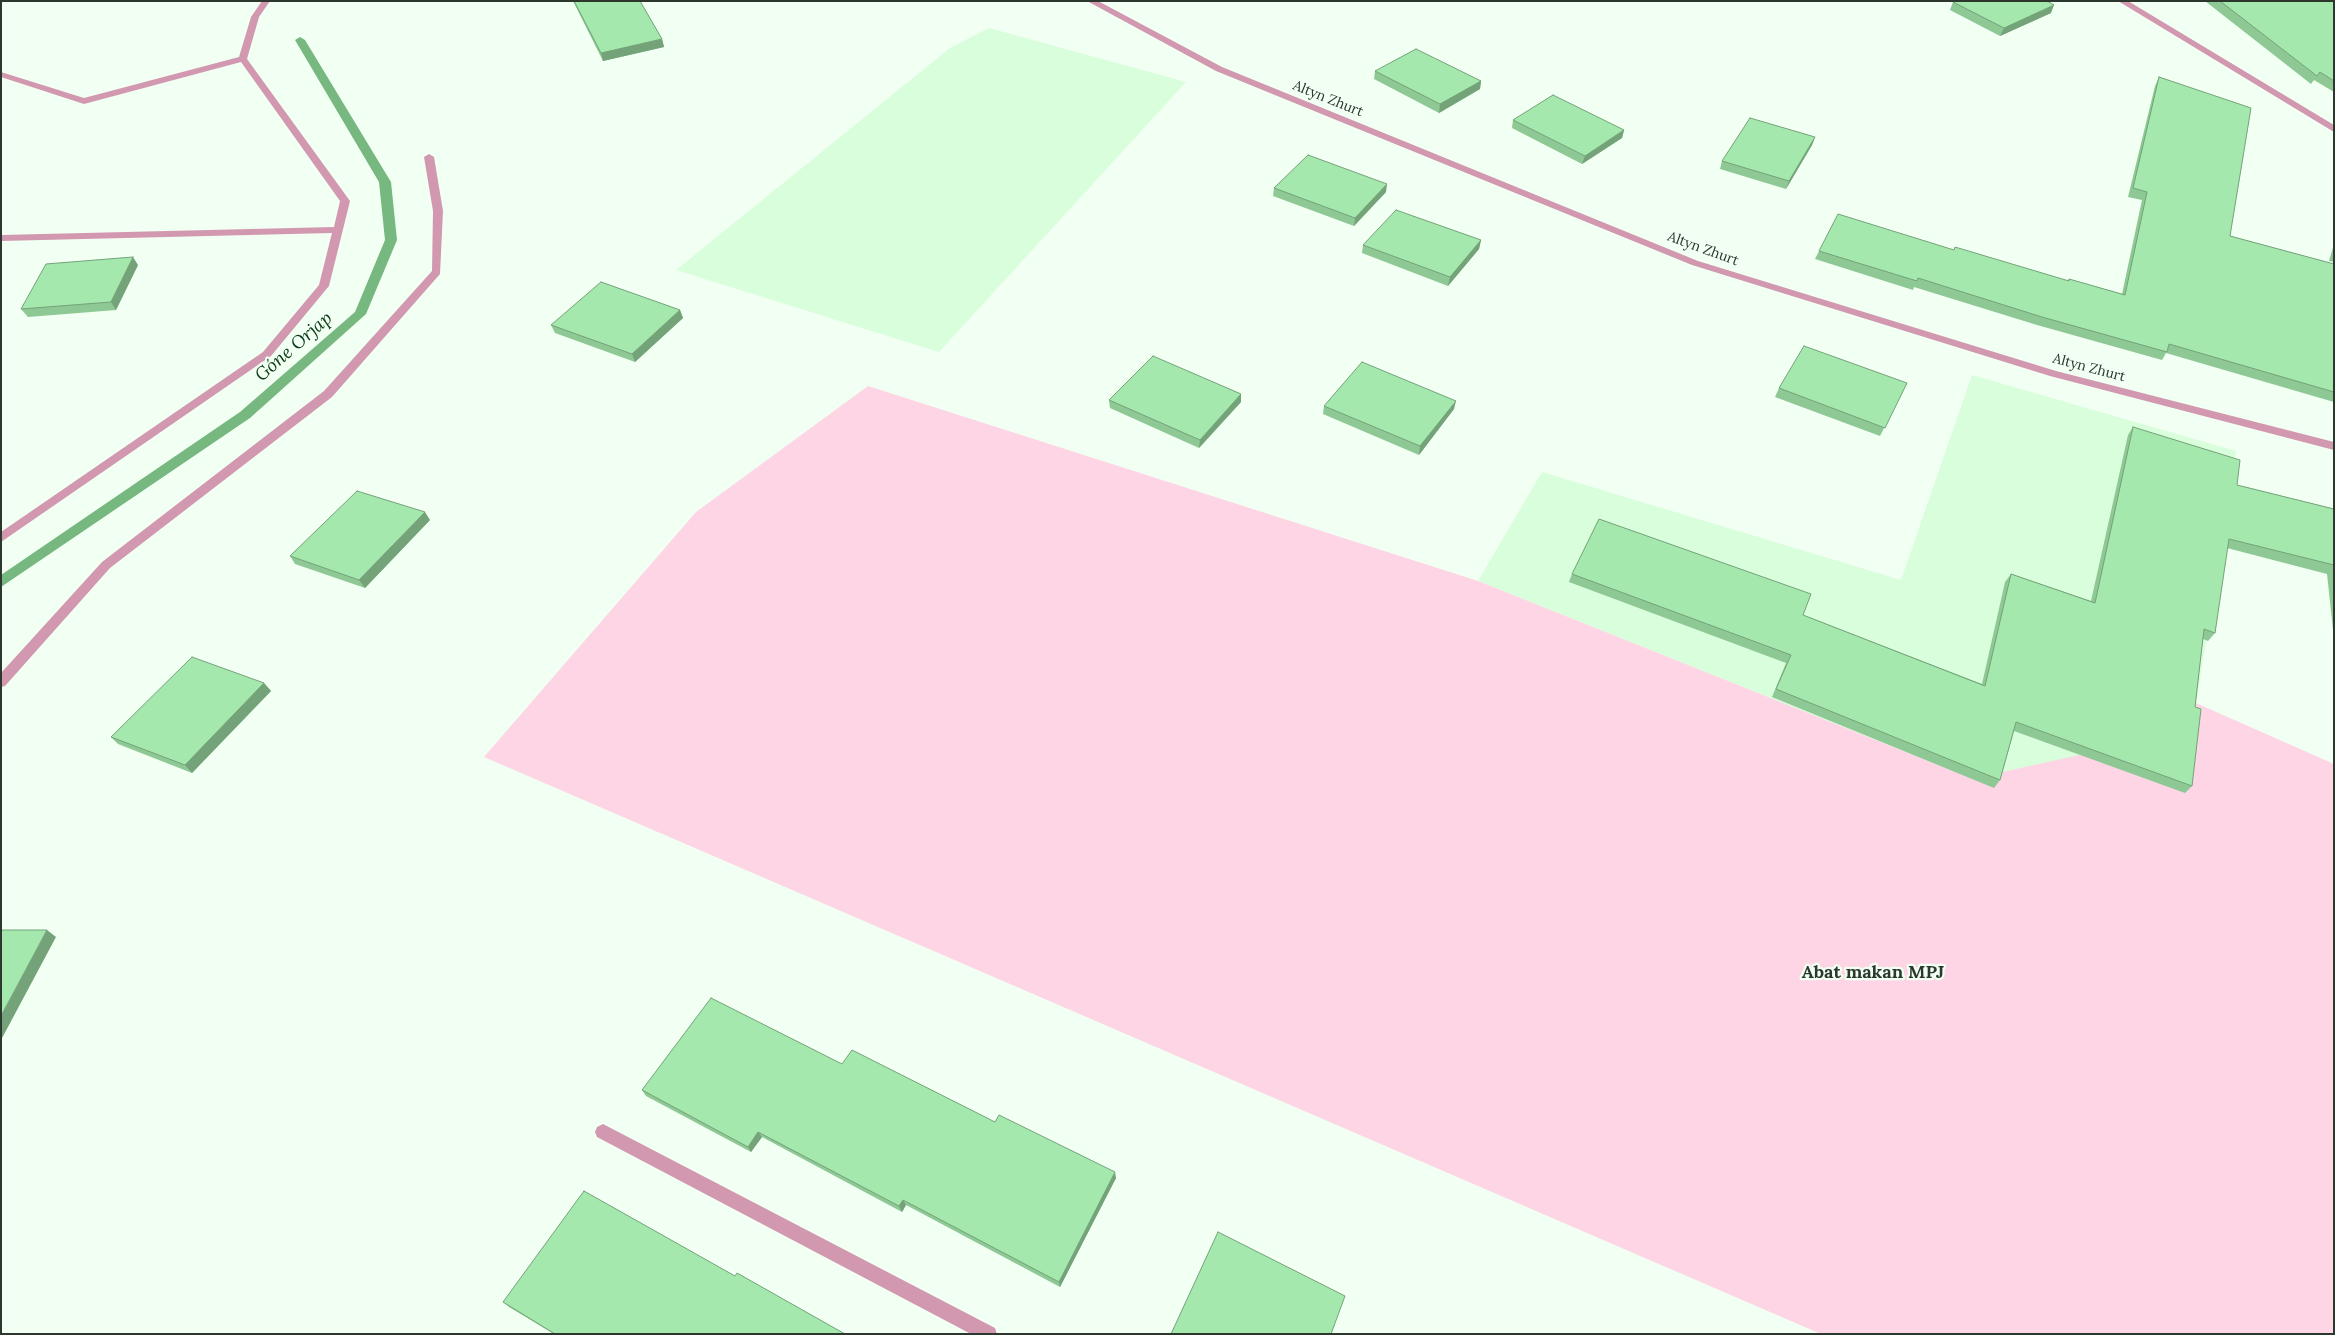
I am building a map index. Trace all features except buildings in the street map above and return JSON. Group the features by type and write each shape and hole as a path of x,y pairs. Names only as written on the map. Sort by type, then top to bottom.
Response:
{"street":[{"path":"243,59 255,17 266,1"},
{"name":"Altyn Zhurt","path":"1091,1 1219,69 1695,263 2054,374 2334,446"},
{"path":"2122,1 2334,129"},
{"path":"1,74 84,101 243,59"},
{"path":"1,538 267,354 324,286 345,201 243,59"},
{"path":"1,682 106,565 328,394 437,272 438,211 429,157"},
{"path":"1,238 338,230"},
{"path":"603,1132 989,1334"}],"shaded area":[{"path":"989,28 1186,82 939,352 676,270 950,48"},
{"path":"1972,375 2236,451 2194,717 1993,787 1478,581 1542,472 1901,580"},
{"path":"868,386 1478,581 1993,787 1998,773 2079,755 2194,717 2196,703 2334,764 2334,1334 1821,1334 484,757 696,512"}],"waterway":[{"name":"Góne Orjap","path":"1,582 245,415 360,314 391,240 385,182 300,40"}],"district":[{"name":"Abat makan MPJ","path":"1873,973"}]}
